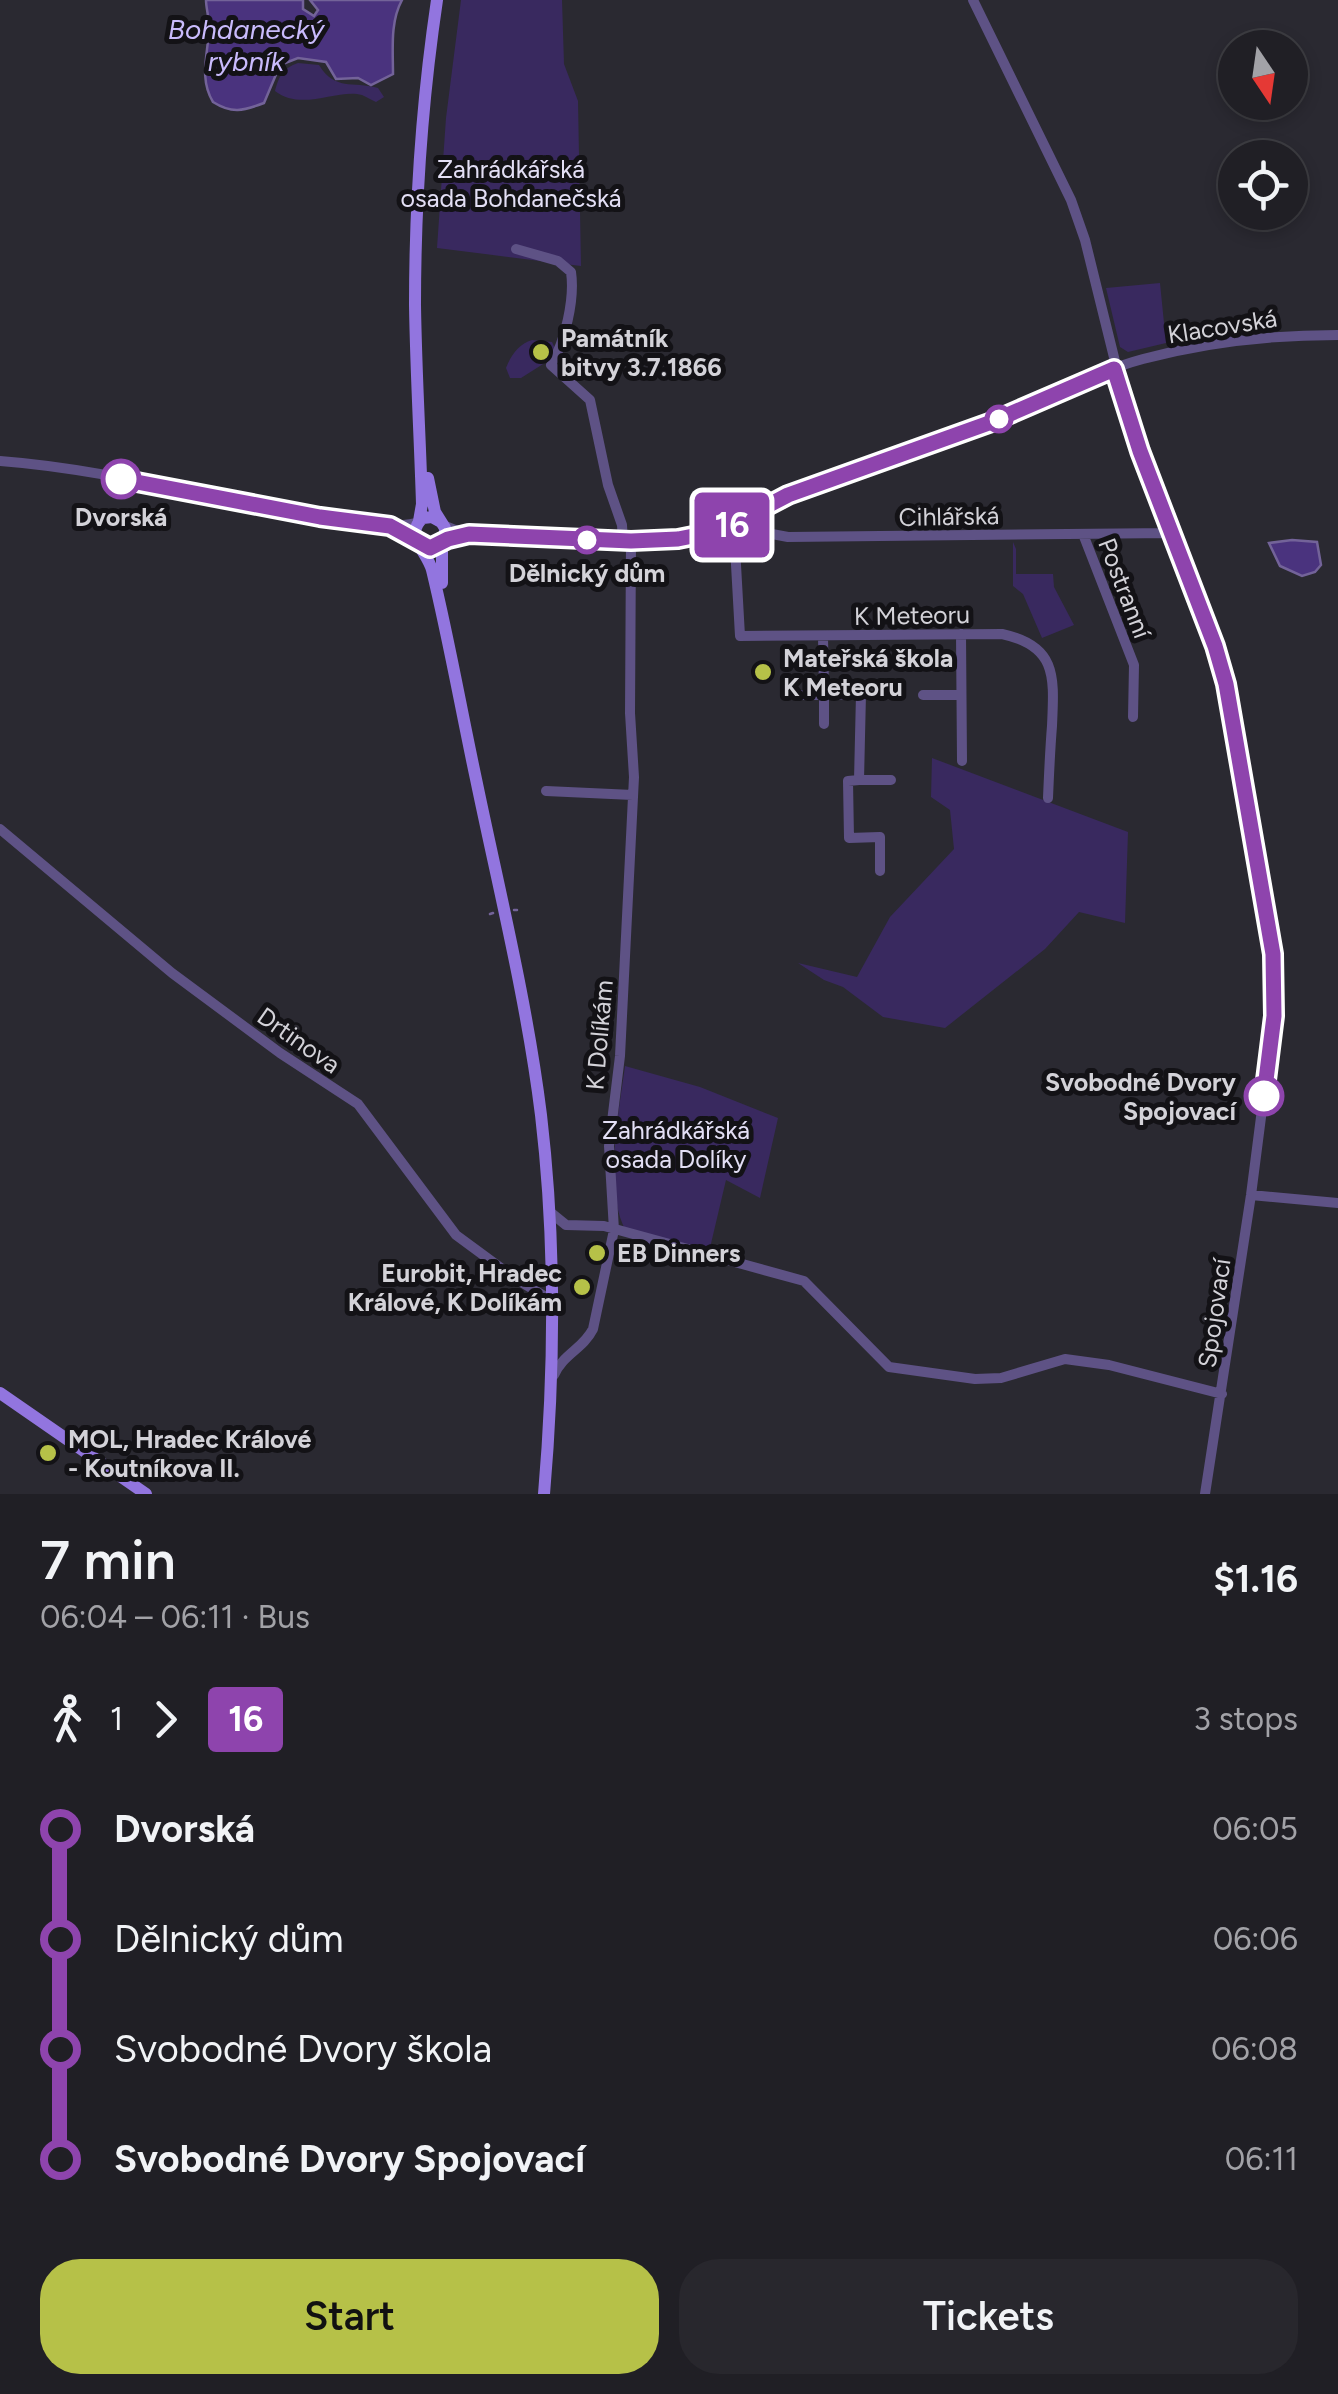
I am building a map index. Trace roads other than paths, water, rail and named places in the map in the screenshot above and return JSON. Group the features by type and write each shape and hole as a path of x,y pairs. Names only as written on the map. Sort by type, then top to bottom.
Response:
{"main road":[{"path":"438,0 424,112 416,238 422,504 418,543 429,560 446,630 526,1019 540,1111 554,1302 544,1494"},
{"path":"420,432 432,500 442,523 440,561 446,630"},
{"path":"418,522 428,517 442,523"},
{"path":"418,543 434,548 442,542"},
{"path":"0,1393 146,1494"}],"street":[{"name":"Spojovací","path":"972,0 1054,164 1085,240 1114,369 1140,451 1215,646 1226,684 1273,954 1274,1016 1205,1494"},
{"name":"K Dolíkám","path":"516,249 558,261 571,272 569,311 552,365 590,400 608,485 627,541 633,795 620,1056 609,1146 614,1230 593,1329 587,1340 561,1360 552,1380"},
{"name":"Klacovská","path":"1114,369 1142,359 1224,343 1338,335"},
{"path":"442,542 469,534 627,541 678,539 729,526 788,495 989,423 1114,369"},
{"path":"0,461 53,466 320,517 390,526 418,522"},
{"path":"442,523 469,534"},
{"path":"390,526 418,543"},
{"name":"Cihlářská","path":"729,526 788,536 1170,533"},
{"name":"K Meteoru","path":"729,526 735,546 740,636 1002,634 1040,650 1054,690 1048,798"},
{"name":"Postranní","path":"1082,534 1134,665 1133,717"},
{"path":"960,634 962,762"},
{"path":"823,636 824,724"},
{"path":"796,694 861,694 860,780"},
{"path":"923,694 962,695"},
{"path":"880,871 880,837 846,842 848,781 891,780"},
{"path":"546,790 633,795"},
{"name":"Drtinova","path":"0,830 172,973 280,1053 358,1104 456,1235 554,1302"},
{"path":"1251,1195 1338,1203"},
{"path":"550,1212 566,1224 595,1225 804,1281 888,1367 959,1377 1000,1378 1065,1360 1110,1365 1222,1394"}],"water":[{"name":"Bohdanecký rybník","path":"206,0 303,0 303,9 314,16 318,10 310,0 402,0 394,26 393,74 371,85 358,78 336,79 326,62 298,58 280,65 264,103 244,109 226,108 213,102 206,83"},
{"path":"1317,542 1321,565 1315,572 1302,576 1280,566 1269,543"}],"place":[{"name":"Památník bitvy 3.7.1866","path":"541,352"},
{"name":"Dvorská","path":"121,479"},
{"name":"Dělnický dům","path":"587,540"},
{"name":"Mateřská škola K Meteoru","path":"763,672"},
{"name":"Svobodné Dvory Spojovací","path":"1264,1096"},
{"name":"EB Dinners","path":"597,1253"},
{"name":"Eurobit, Hradec Králové, K Dolíkám","path":"582,1287"},
{"name":"MOL, Hradec Králové - Koutníkova II.","path":"48,1453"}],"park label":[{"name":"Zahrádkářská osada Bohdanečská","path":"511,184"},
{"name":"Zahrádkářská osada Dolíky","path":"676,1144"}]}
